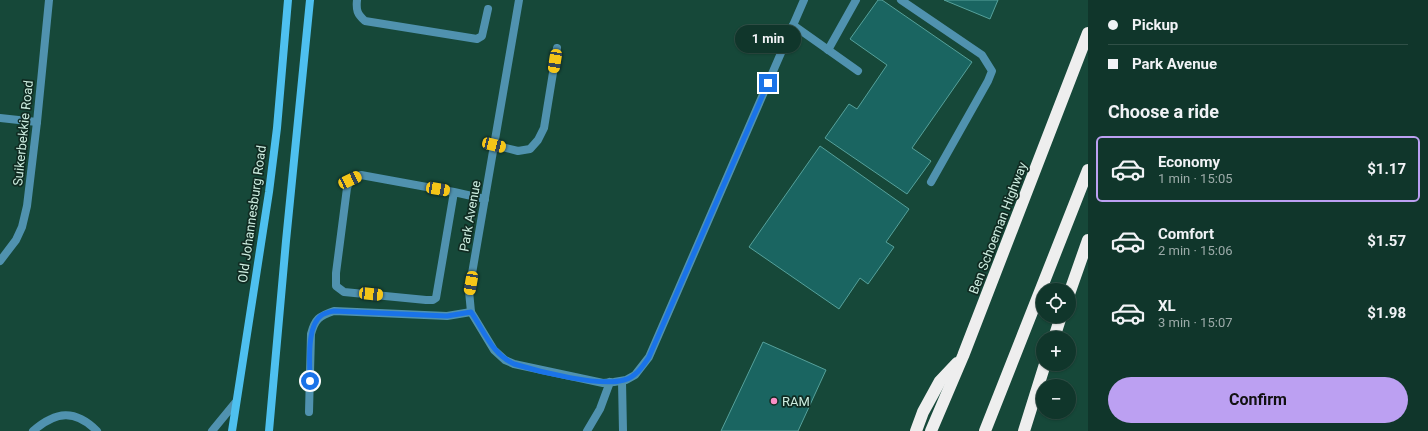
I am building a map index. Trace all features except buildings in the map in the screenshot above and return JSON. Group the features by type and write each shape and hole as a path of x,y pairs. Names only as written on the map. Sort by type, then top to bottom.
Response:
{"highway":[{"name":"Ben Schoeman Highway","path":"931,431 963,356 1088,33"},
{"path":"985,431 1088,170"},
{"path":"1073,283 1088,240"},
{"path":"916,431 923,412 940,381 963,356"},
{"path":"1024,431 1043,371"}],"main road":[{"name":"Old Johannesburg Road","path":"232,431 235,403 269,192 277,128 288,0"},
{"path":"269,431 310,0"}],"street":[{"name":"Suikerbekkie Road","path":"0,261 11,249 22,227 27,206 49,0"},
{"path":"357,0 356,8 358,15 365,21 476,39 482,36 488,9"},
{"name":"Park Avenue","path":"519,0 469,291 471,312 494,350 505,360 529,368 603,383 622,381 635,375 649,357 804,0"},
{"path":"828,50 856,0"},
{"path":"901,0 982,55 992,71 988,81 931,182"},
{"path":"793,25 858,71"},
{"path":"494,145 518,151 530,149 538,140 544,128 557,48"},
{"path":"0,118 37,122"},
{"path":"454,192 436,298 433,300 426,300 344,292 336,286 340,242 350,180 361,175 454,192 485,199"},
{"path":"309,412 311,334 314,323 322,315 334,311 447,316 471,312"},
{"path":"622,381 623,431"},
{"path":"587,431 600,409 610,382"},
{"path":"212,431 235,403"},
{"path":"33,431 48,420 62,415 74,415 88,422 97,431"}],"place":[{"name":"RAM","path":"774,401"}],"route":[{"path":"310,381 311,334 314,323 322,315 334,311 447,316 471,312 494,350 505,360 514,364 603,383 626,380 635,375 649,357 768,83"}]}
